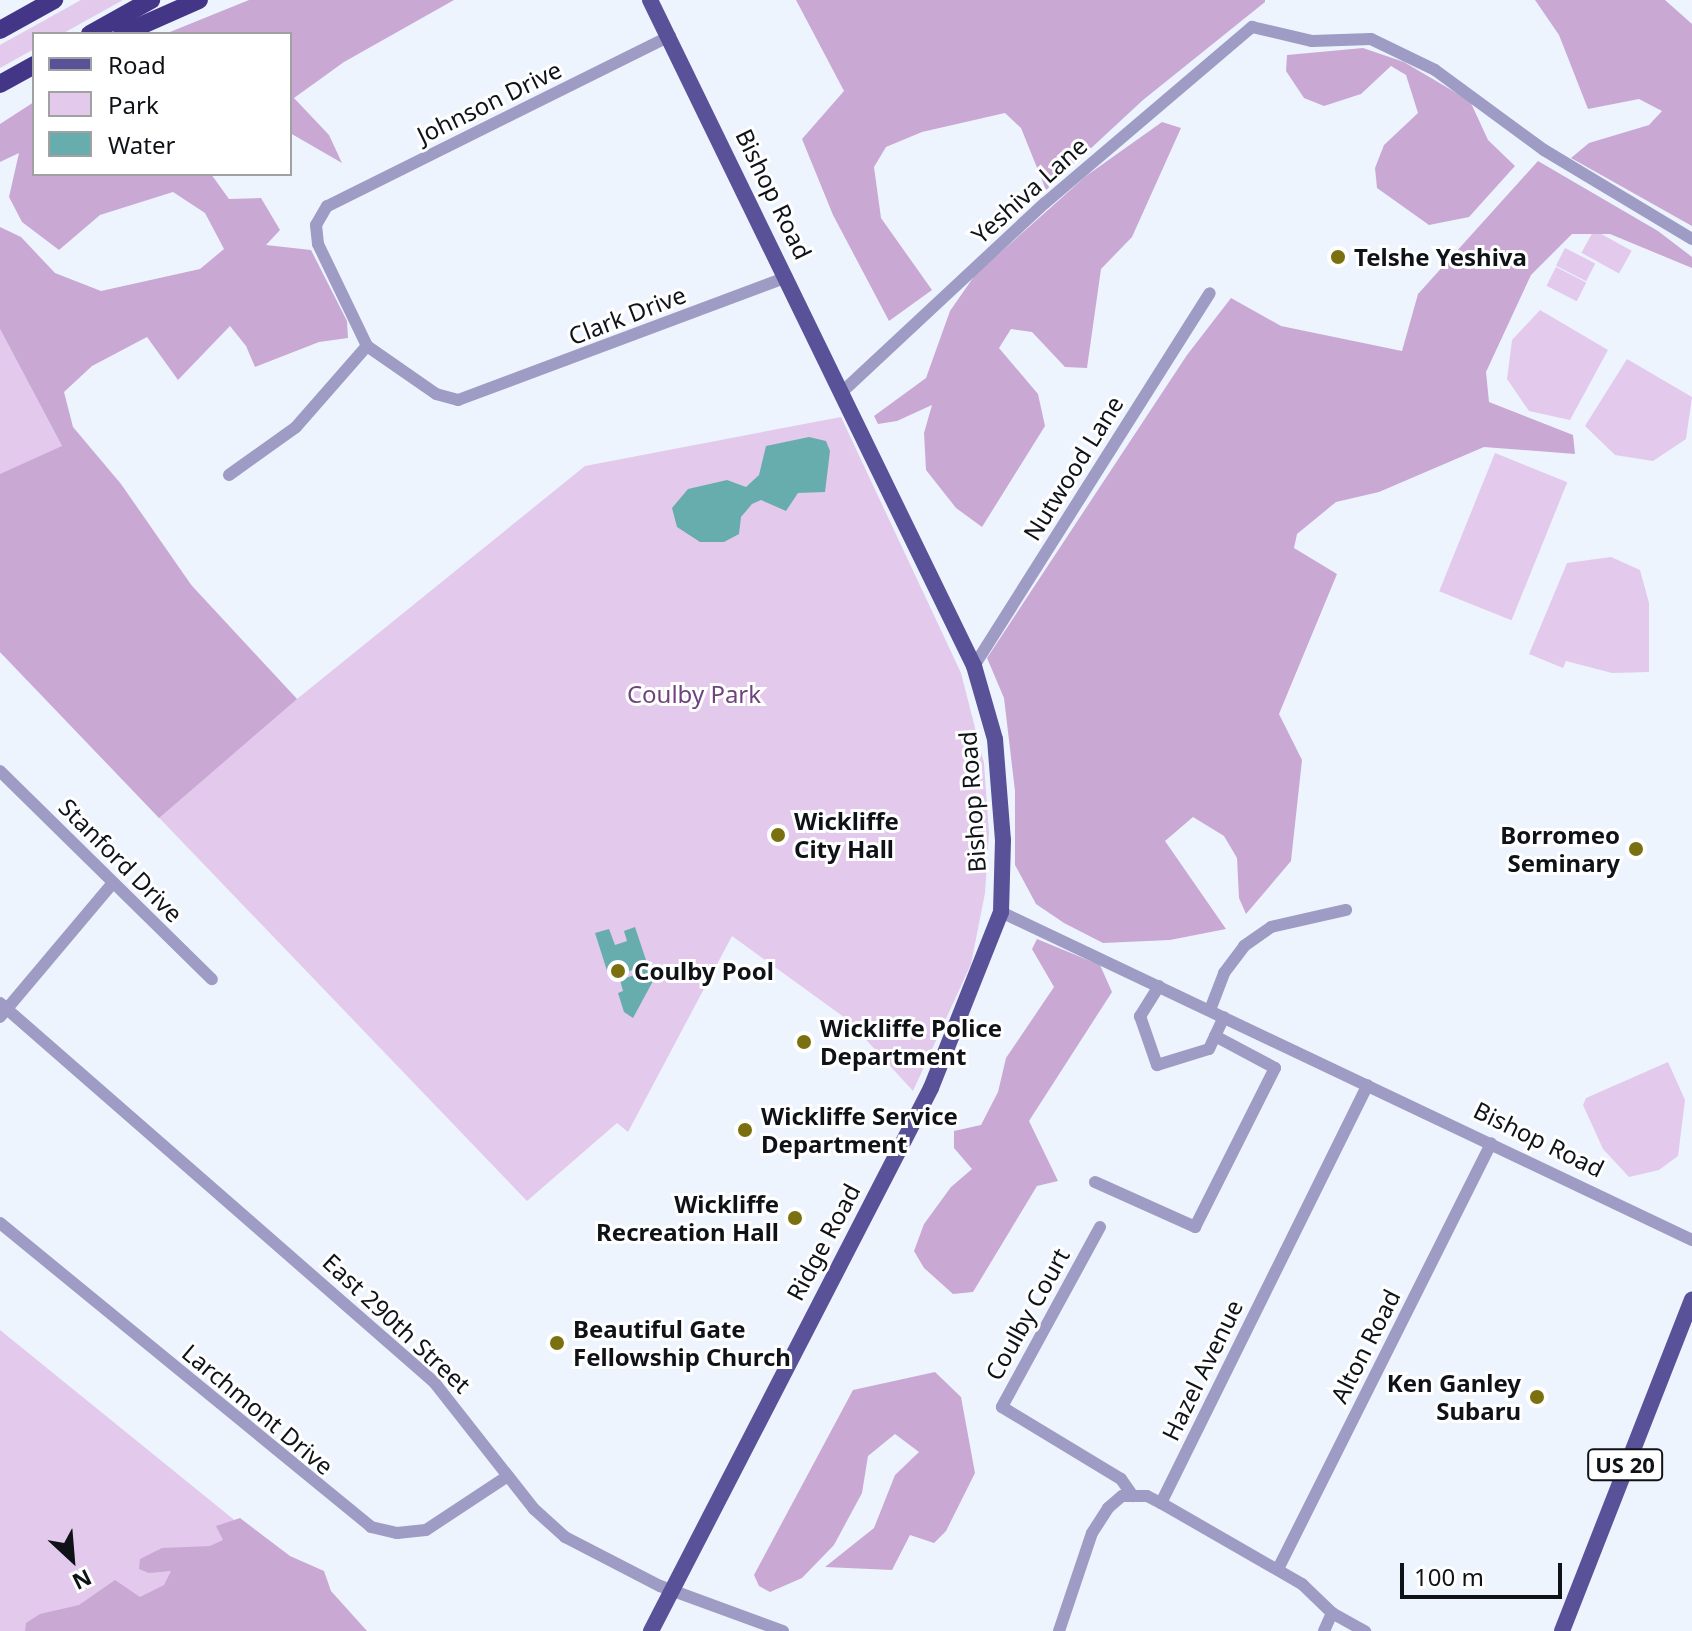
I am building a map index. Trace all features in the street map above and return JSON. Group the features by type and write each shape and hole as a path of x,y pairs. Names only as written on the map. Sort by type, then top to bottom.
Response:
{"highway":[{"path":"0,17 30,0"},
{"path":"0,30 54,0"},
{"path":"94,32 151,0"},
{"path":"127,32 199,0"},
{"path":"0,85 32,66"},
{"path":"0,85 32,73"}],"main road":[{"name":"Bishop Road","path":"650,0 974,666 995,739 1001,912"},
{"name":"Ridge Road","path":"651,1631 931,1088 1001,912"},
{"name":"US 20","path":"1562,1631 1692,1300"}],"street":[{"name":"Yeshiva Lane","path":"842,392 1045,203 1252,27 1312,41 1371,39 1435,70 1544,150 1692,239"},
{"name":"Johnson Drive","path":"367,346 316,237 327,206 670,36"},
{"name":"Clark Drive","path":"367,346 436,394 458,400 787,277"},
{"name":"Nutwood Lane","path":"974,666 1210,293"},
{"path":"229,475 296,427 367,346"},
{"name":"Stanford Drive","path":"0,771 212,979"},
{"path":"2,1009 113,883"},
{"path":"1210,1010 1224,973 1244,946 1271,927 1346,910"},
{"name":"Bishop Road","path":"1001,912 1692,1240"},
{"path":"1159,986 1140,1016 1157,1065 1209,1049 1224,1017"},
{"name":"East 290th Street","path":"2,1009 427,1376 508,1476 565,1537 671,1591 783,1631"},
{"path":"1215,1036 1275,1068"},
{"path":"1095,1182 1195,1227 1286,1046"},
{"name":"Hazel Avenue","path":"1161,1503 1368,1085"},
{"name":"Alton Road","path":"1278,1569 1491,1143"},
{"name":"Larchmont Drive","path":"0,1223 371,1527 391,1533 426,1530 508,1476"},
{"name":"Coulby Court","path":"1100,1227 1002,1407 1121,1479 1133,1496"},
{"path":"1059,1631 1092,1533 1108,1508 1122,1496 1161,1503 1278,1569 1332,1613 1365,1631"},
{"path":"1324,1631 1332,1613"}],"green space":[{"path":"81,0 123,0 66,32 32,32 32,50 0,68 0,45"},
{"path":"1594,230 1632,251 1619,274 1581,253"},
{"path":"1565,248 1595,263 1586,281 1556,266"},
{"path":"1556,267 1586,282 1577,301 1546,286"},
{"path":"1540,310 1608,350 1570,420 1529,411 1507,379 1512,340"},
{"name":"Coulby Park","path":"0,329 62,446 297,699 585,466 841,417 961,673 984,763 989,833 985,893 971,964 913,1091 848,1020 732,936 628,1132 617,1123 527,1201 0,652"},
{"path":"1627,359 1692,397 1686,439 1653,461 1615,455 1585,426"},
{"path":"1495,453 1567,482 1512,620 1439,591"},
{"path":"1611,557 1640,570 1649,603 1649,672 1612,673 1566,661 1563,668 1529,654 1567,563"},
{"path":"1668,1062 1685,1100 1678,1156 1659,1170 1629,1177 1603,1149 1583,1105 1586,1098"},
{"path":"0,1330 280,1557 319,1631 0,1631"}],"shaded area":[{"path":"249,0 454,0 344,62 294,98 329,135 342,163 292,134 292,32 170,32"},
{"path":"796,0 1265,2 1143,100 1046,190 1021,128 1005,113 922,132 886,147 874,167 881,218 932,290 889,321 833,215 802,139 844,91"},
{"path":"1535,0 1665,0 1692,24 1692,226 1571,158 1589,143 1649,125 1662,111 1639,99 1588,109 1559,35"},
{"path":"1363,48 1404,62 1470,101 1488,140 1515,166 1469,217 1429,225 1377,188 1375,168 1384,145 1418,113 1406,75 1391,66 1361,94 1324,106 1304,98 1286,71 1287,55"},
{"path":"32,103 32,176 212,176 229,199 261,198 280,230 266,245 311,250 347,321 348,338 319,342 255,367 246,346 230,326 178,380 147,337 92,366 64,392 73,427 121,484 192,586 297,699 159,818 0,652 0,474 62,446 0,329 0,227 21,237 55,273 101,291 200,269 224,249 205,213 173,192 100,215 59,250 22,222 9,197 19,153 0,162 0,124"},
{"path":"1162,122 1181,128 1132,237 1101,269 1087,368 1065,367 1032,332 1011,329 999,348 1038,394 1045,426 982,527 956,508 926,470 924,433 932,405 897,421 878,424 874,416 926,378 950,311 975,275 1086,176"},
{"path":"1538,161 1658,231 1692,257 1692,268 1610,234 1572,234 1531,275 1486,372 1489,402 1573,435 1575,454 1484,447 1379,492 1336,502 1297,534 1294,548 1337,574 1279,714 1302,760 1291,861 1246,914 1239,898 1237,858 1224,836 1193,817 1165,841 1226,929 1170,940 1103,943 1064,923 1036,904 1015,865 1015,791 1004,698 987,658 1187,355 1231,298 1281,326 1402,351 1418,294"},
{"path":"1037,939 1100,965 1112,992 1029,1121 1058,1181 1037,1186 973,1292 953,1294 924,1268 914,1251 924,1224 951,1187 972,1169 954,1148 954,1131 981,1125 998,1092 1006,1058 1054,987 1032,949"},
{"path":"935,1372 961,1397 975,1473 946,1531 934,1543 910,1535 892,1570 825,1567 874,1528 895,1475 919,1452 895,1434 868,1456 862,1493 834,1545 802,1578 770,1592 759,1586 754,1575 853,1390"},
{"path":"240,1518 290,1556 324,1571 331,1591 367,1631 25,1631 26,1623 40,1614 79,1605 115,1580 140,1597 164,1585 171,1571 149,1573 139,1569 140,1559 162,1548 210,1546 223,1540 216,1526"}],"water":[{"path":"809,437 826,441 830,451 825,492 798,493 786,511 761,500 752,504 741,517 739,534 724,542 700,542 677,527 672,508 688,489 727,480 746,487 759,475 766,446"},
{"name":"Coulby Pool","path":"635,927 653,981 633,1018 624,1012 618,993 623,991 620,980 637,974 636,969 609,977 595,933 609,929 615,945 627,941 624,931"}],"place":[{"name":"Telshe Yeshiva","path":"1338,257"},
{"name":"Wickliffe City Hall","path":"778,835"},
{"name":"Borromeo Seminary","path":"1636,849"},
{"name":"Coulby Pool","path":"618,971"},
{"name":"Wickliffe Police Department","path":"804,1042"},
{"name":"Wickliffe Service Department","path":"745,1130"},
{"name":"Wickliffe Recreation Hall","path":"795,1218"},
{"name":"Beautiful Gate Fellowship Church","path":"557,1343"},
{"name":"Ken Ganley Subaru","path":"1537,1397"}]}
